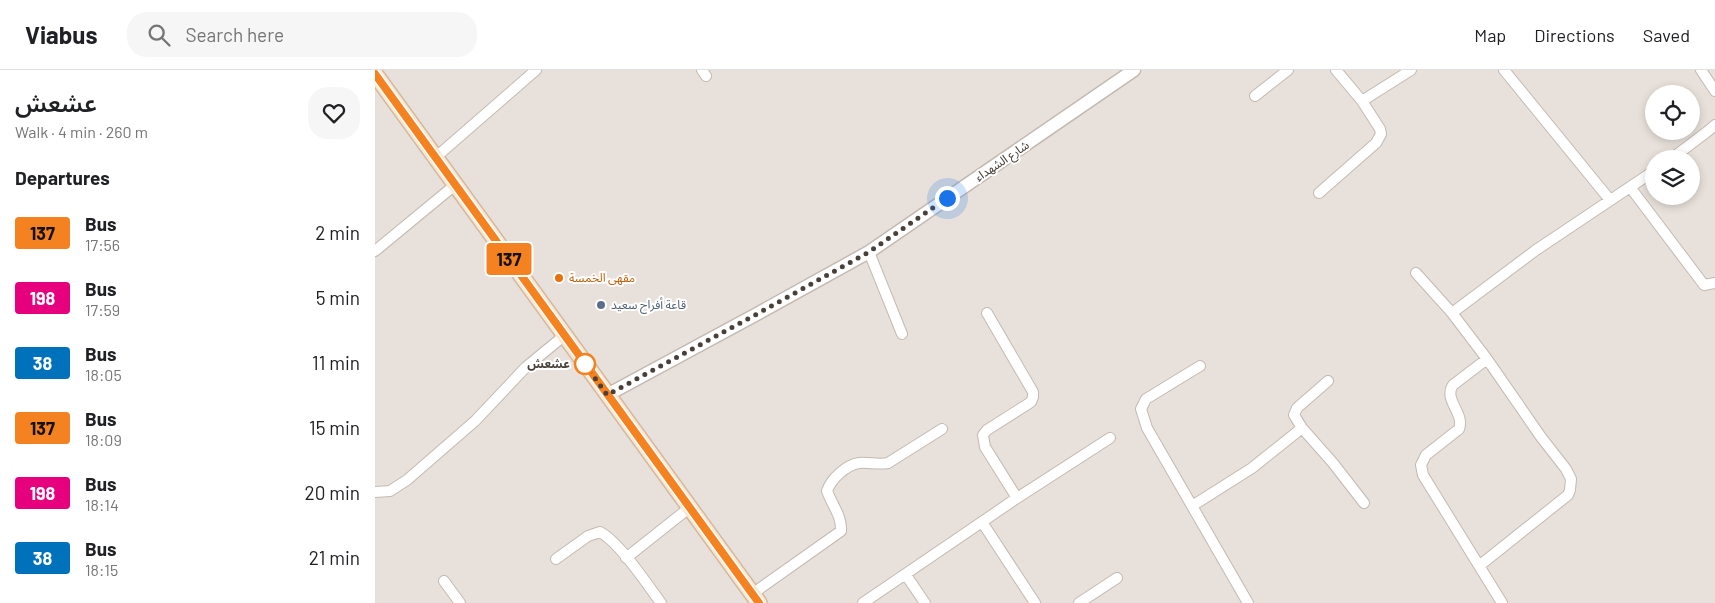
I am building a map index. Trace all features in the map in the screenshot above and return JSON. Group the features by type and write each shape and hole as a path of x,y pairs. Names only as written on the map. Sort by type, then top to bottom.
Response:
{"main road":[{"path":"375,74 755,599"}],"street":[{"path":"436,158 536,70"},
{"name":"شارع الشهداء","path":"607,395 869,252 1134,70"},
{"path":"1255,96 1288,70"},
{"path":"1319,192 1380,139 1380,129 1362,100 1336,70"},
{"path":"1362,100 1411,70"},
{"path":"1504,70 1609,200"},
{"path":"1701,70 1715,91"},
{"path":"1683,150 1715,124"},
{"path":"1452,313 1536,250 1645,177"},
{"path":"375,251 455,185"},
{"path":"1630,187 1704,285 1715,282"},
{"path":"869,252 902,334"},
{"path":"1416,273 1452,313 1487,359 1541,437 1566,469 1571,479 1567,495 1479,566"},
{"path":"987,313 1033,392 1031,402 987,430 983,435 985,447 1017,498"},
{"path":"375,492 390,491 407,480 475,421 526,367 565,335"},
{"path":"1487,359 1453,385 1450,390 1451,399 1460,419 1459,428 1426,455 1421,465 1423,475 1502,603"},
{"path":"1200,366 1146,399 1141,409 1147,428 1249,603"},
{"path":"1328,381 1297,408 1294,415 1295,419 1364,503"},
{"path":"1192,506 1252,468 1302,428"},
{"path":"755,599 841,532 839,515 827,491 833,478 859,463 878,465 887,463 942,429"},
{"path":"863,603 1017,498 1110,438"},
{"path":"626,558 689,508"},
{"path":"982,522 1035,603"},
{"path":"556,559 588,536 600,532 607,535 661,603"},
{"path":"906,574 925,603"},
{"path":"1079,603 1117,578"},
{"path":"444,581 460,603"}],"shaded area":[{"path":"375,70 1715,70 1715,603 375,603"}],"bus line":[{"name":"137","path":"375,74 759,603"}],"place":[{"name":"مقهى الخمسة","path":"559,278"},
{"name":"قاعة أفراح سعيد","path":"601,305"},
{"name":"عشعش","path":"585,364"}],"route":[{"path":"585,364 607,395 869,252 947,198"}]}
